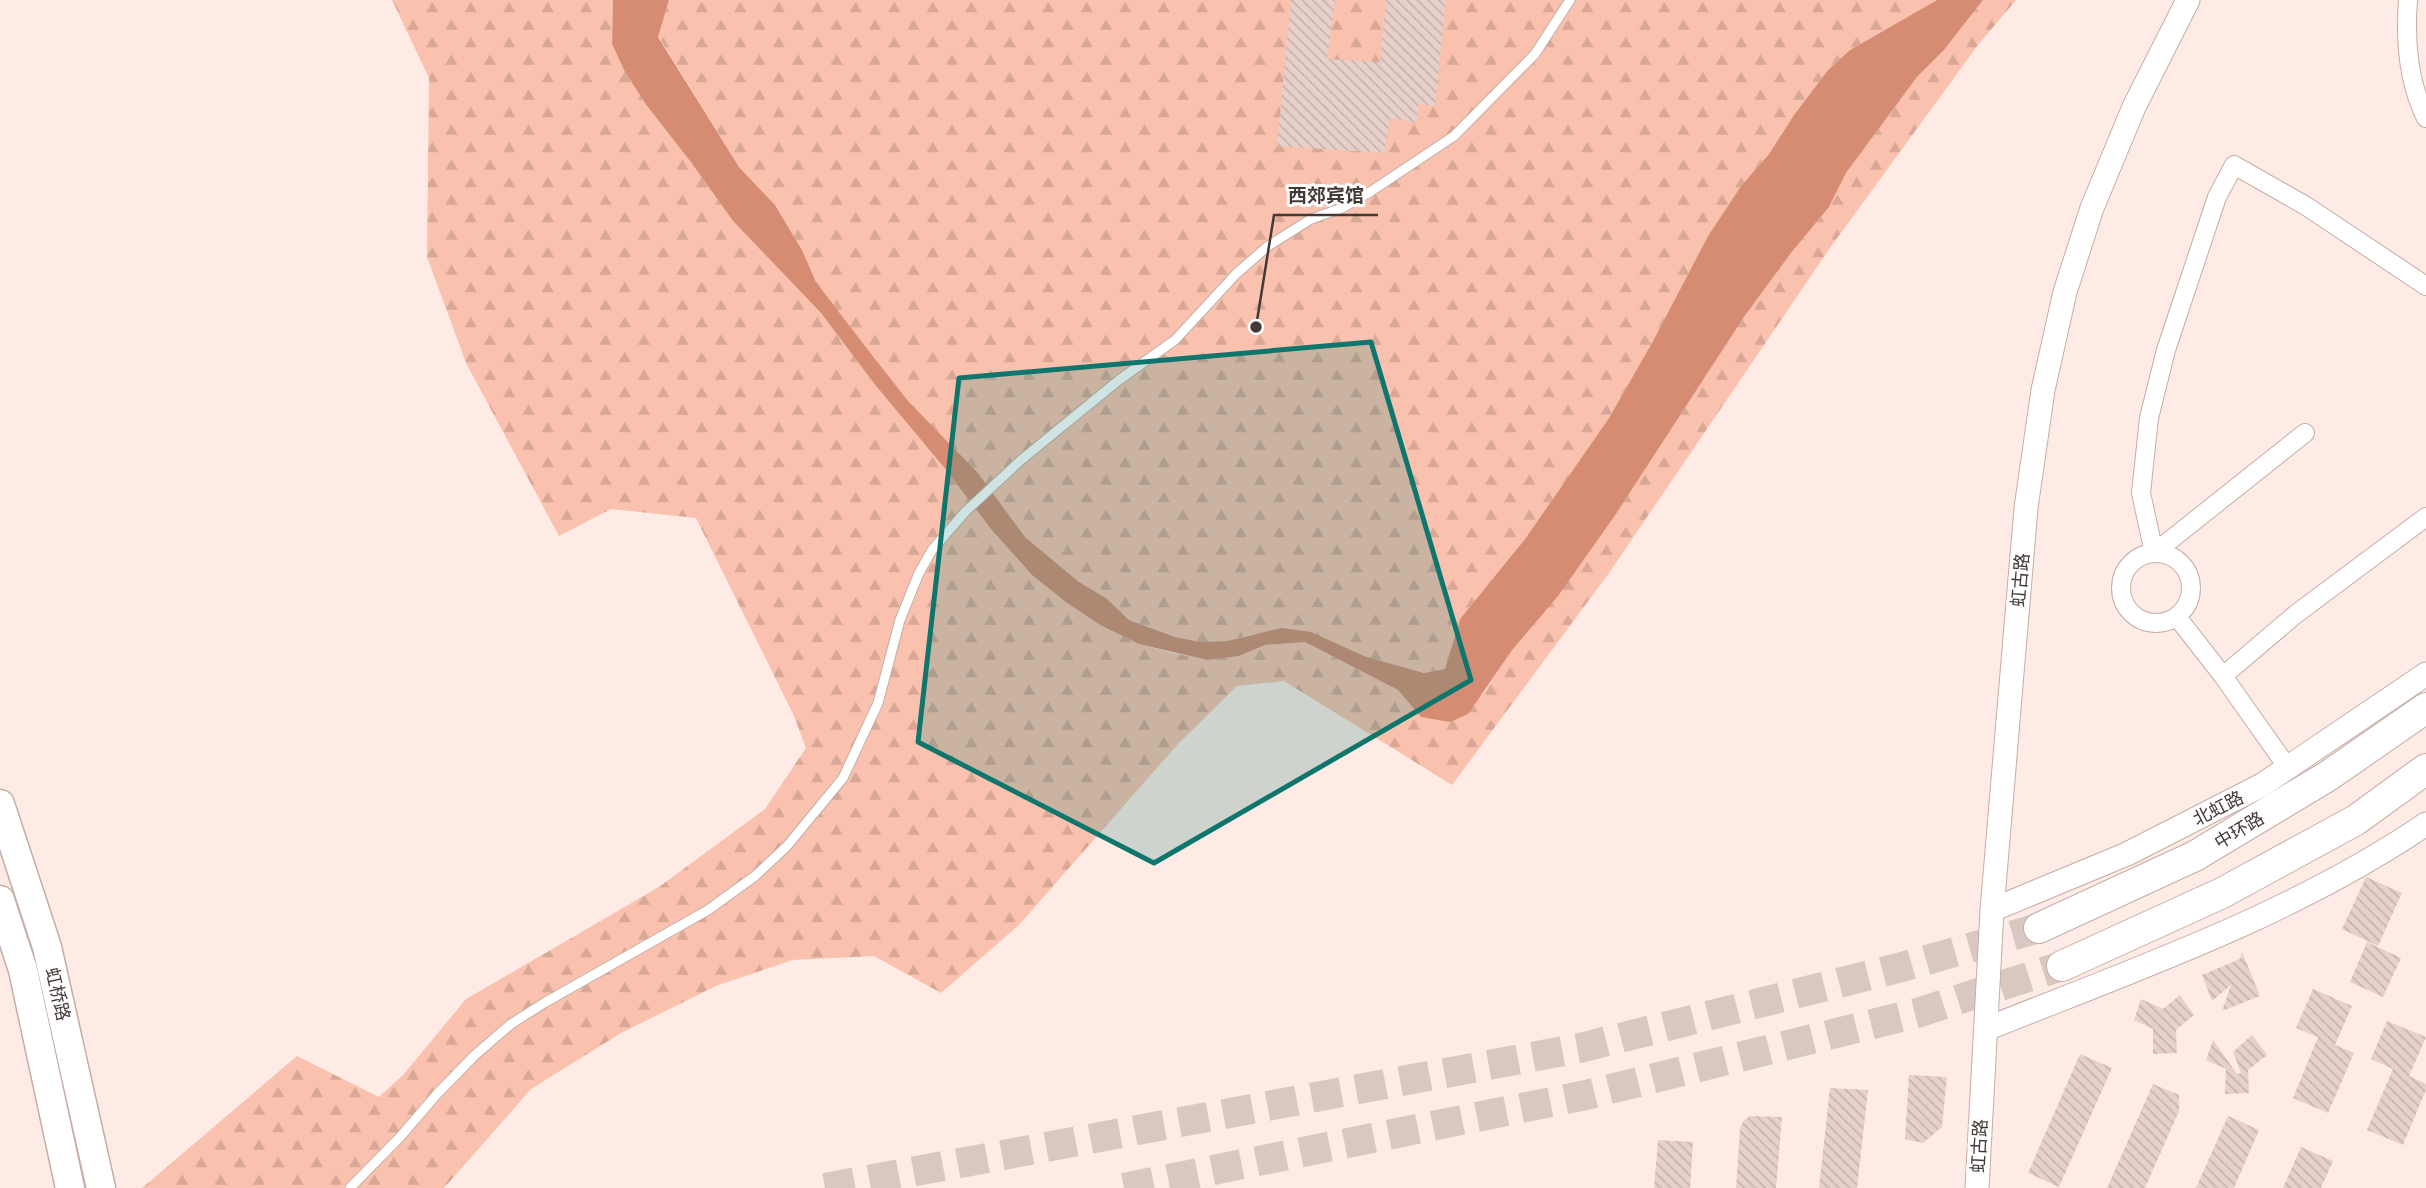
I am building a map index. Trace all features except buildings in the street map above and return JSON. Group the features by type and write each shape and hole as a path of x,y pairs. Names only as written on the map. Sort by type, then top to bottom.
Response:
{"highway":[{"name":"中环路","path":"2039,928 2195,856 2328,776 2426,708"},
{"path":"2062,966 2222,893 2356,820 2426,769"},
{"path":"2381,802 2426,776"}],"main road":[{"name":"虹桥路","path":"0,804 47,947 101,1188"},
{"name":"虹桥路","path":"0,900 23,970 70,1188"}],"street":[{"name":"虹古路","path":"1977,1188 1992,909 2026,508 2043,390 2065,292 2092,208 2134,107 2188,0"},
{"path":"2408,0 2405,34 2417,101 2426,118"},
{"path":"2154,553 2141,493 2149,418 2165,350 2217,197 2234,165 2306,206 2426,286"},
{"path":"2154,553 2166,554 2176,559 2190,577 2190,599 2177,617 2154,624 2133,615 2125,605 2121,594 2125,571 2133,561 2154,553 2305,433"},
{"path":"2223,676 2296,614 2426,517"},
{"path":"2177,617 2223,676 2288,768"},
{"name":"北虹路","path":"1992,909 2127,854 2262,785 2426,674"},
{"path":"1986,1029 2148,964 2301,898 2360,866 2426,824"}],"lane":[{"path":"350,1188 400,1137 446,1084 511,1024 709,910 755,876 787,846 843,778 878,703 900,620 919,573 932,550 965,512 1021,460 1119,380 1175,340 1236,274 1268,246 1311,219 1342,208 1370,192 1454,136 1535,54 1570,0"}],"highlighted area":[{"path":"1371,342 1471,680 1154,863 918,742 959,378"}],"green space":[{"path":"392,0 613,0 612,44 647,106 733,221 821,313 990,528 1032,575 1100,625 1139,644 1169,652 1207,660 1239,656 1265,645 1305,642 1398,690 1421,717 1482,695 1513,649 1616,514 1744,317 1829,207 1846,173 1917,77 1944,50 1983,0 2016,0 1978,45 1832,245 1609,573 1452,785 1284,681 1237,686 1177,745 1019,925 941,993 874,956 793,960 718,985 621,1033 531,1089 444,1188 142,1188 297,1056 379,1097 403,1075 466,999 659,887 765,809 806,748 794,716 696,518 611,509 559,536 466,363 427,257 429,78"},
{"path":"669,0 1937,0 1850,50 1828,70 1769,154 1741,186 1708,236 1609,418 1525,539 1460,619 1445,669 1424,673 1364,656 1338,645 1253,634 1227,641 1200,642 1175,637 1129,620 1106,598 1079,582 1025,537 978,473 909,402 872,355 816,282 802,250 775,205 739,167 658,36"}],"shaded area":[{"path":"613,0 669,0 658,37 739,167 775,205 802,250 816,282 909,402 978,473 1025,537 1079,582 1106,598 1129,620 1175,637 1200,642 1227,641 1282,628 1311,632 1364,656 1424,673 1445,669 1460,619 1525,539 1609,418 1708,236 1741,186 1769,154 1828,70 1850,50 1937,0 1983,0 1944,50 1917,77 1846,173 1829,207 1744,317 1616,514 1558,596 1513,649 1468,714 1450,722 1421,717 1398,690 1305,642 1265,645 1239,656 1207,660 1139,644 1100,625 1032,575 990,528 821,313 733,221 647,106 625,72 612,44"}],"tunnel":[{"path":"825,1188 1580,1048 1902,967 2039,928"},
{"path":"1124,1188 1586,1095 1917,1013 2062,966"}],"place":[{"name":"西郊宾馆","path":"1256,327"}]}
